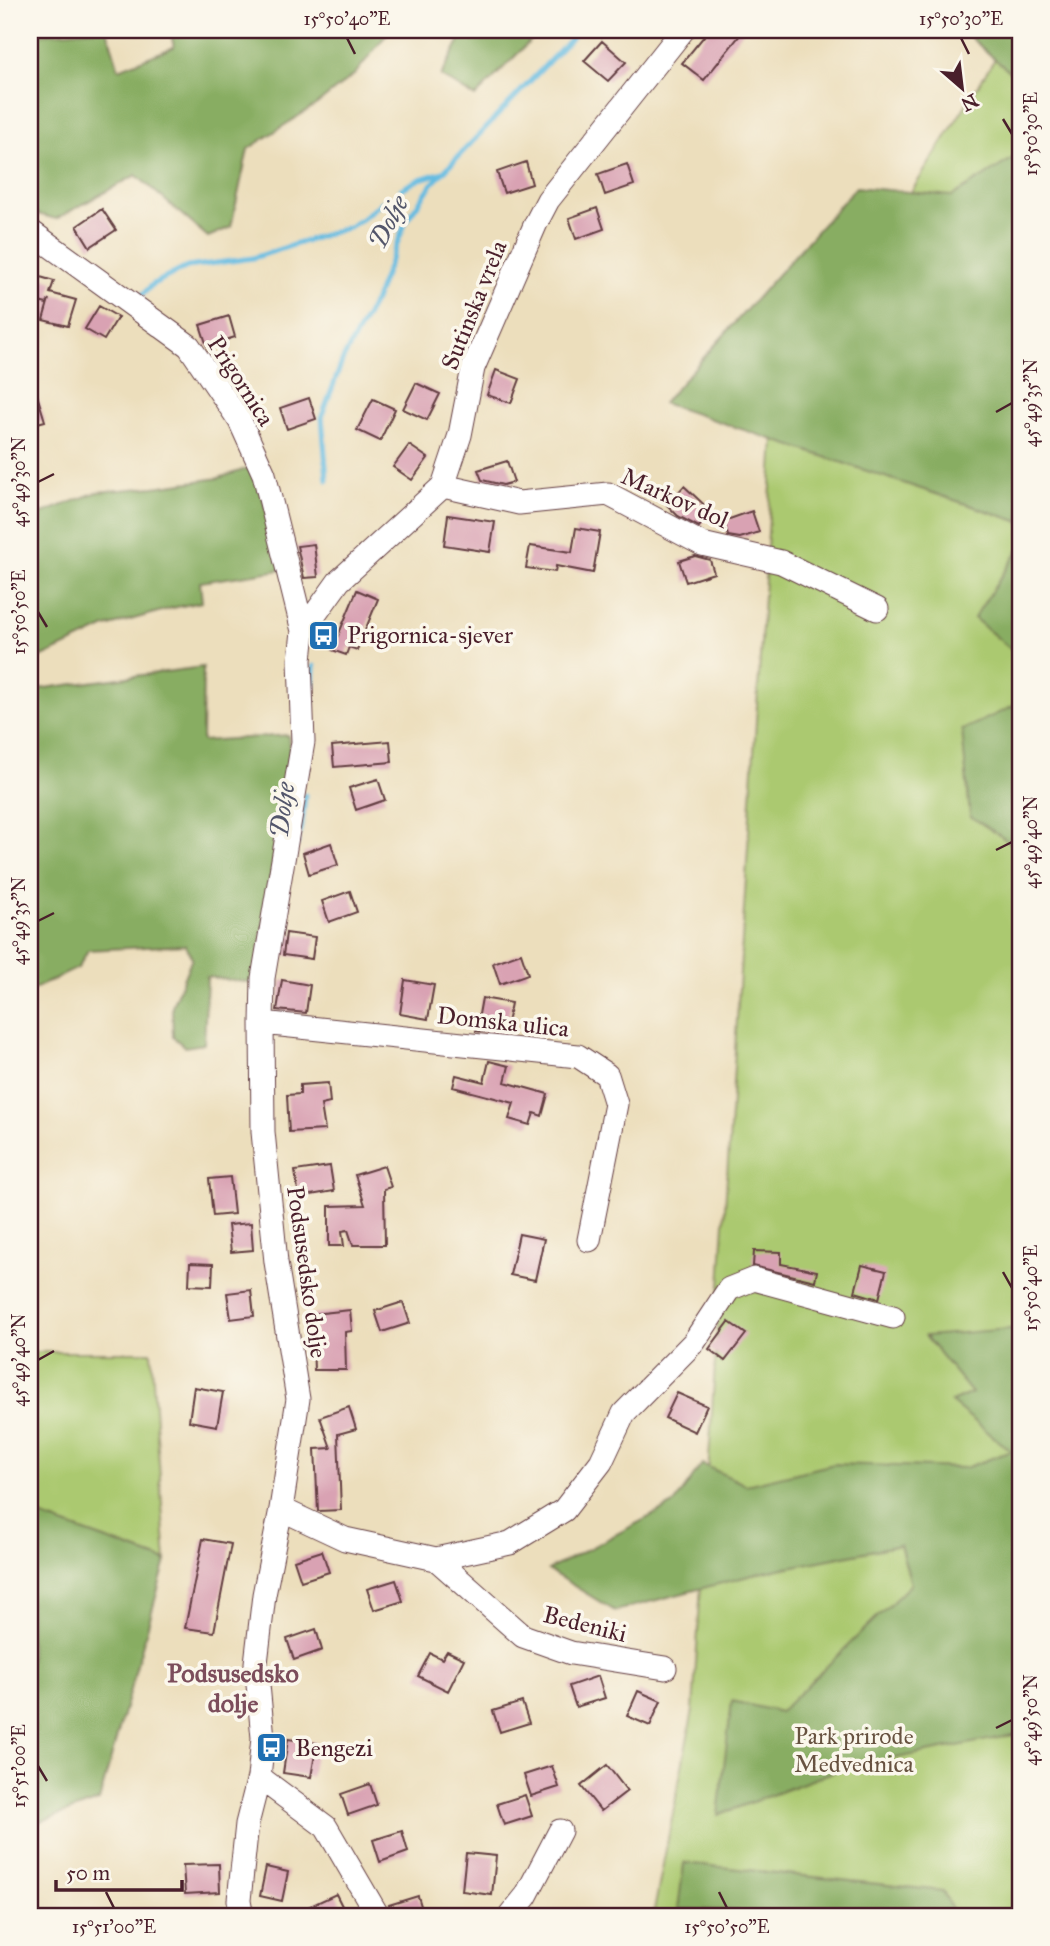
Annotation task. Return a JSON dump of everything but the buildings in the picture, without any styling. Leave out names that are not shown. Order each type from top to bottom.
[{"type":"street","name":"Sutinska vrela","points":[[303,631],[339,580],[443,486],[460,435],[473,368],[548,200],[683,30]]},
{"type":"street","name":"Prigornica","points":[[30,231],[189,346],[240,421],[264,474],[303,631]]},
{"type":"street","name":"Markov dol","points":[[443,486],[519,503],[608,494],[702,544],[781,562],[877,609]]},
{"type":"street","name":"Podsusedsko dolje","points":[[242,1916],[239,1900],[247,1824],[259,1777],[264,1738],[256,1663],[264,1595],[298,1399],[276,1262],[263,1132],[262,1023],[263,978],[303,742],[300,660],[303,631]]},
{"type":"street","name":"Domska ulica","points":[[262,1023],[578,1056],[607,1075],[616,1104],[589,1240]]},
{"type":"street","points":[[281,1509],[345,1539],[436,1559],[510,1543],[565,1510],[601,1462],[624,1412],[694,1342],[729,1289],[754,1279],[893,1317]]},
{"type":"street","name":"Bedeniki","points":[[436,1559],[523,1636],[571,1653],[665,1668]]},
{"type":"street","points":[[259,1777],[326,1827],[378,1916]]},
{"type":"street","points":[[510,1916],[526,1896],[560,1831]]},
{"type":"green space","points":[[107,30],[119,69],[174,47],[170,30],[390,30],[355,74],[317,104],[248,149],[231,227],[208,237],[136,175],[56,219],[30,212],[30,35]]},
{"type":"green space","points":[[465,30],[541,30],[475,97],[441,76]]},
{"type":"green space","points":[[971,30],[1020,30],[1020,81],[971,38]]},
{"type":"green space","name":"Park prirode Medvednica","points":[[1013,30],[1020,30],[1020,1916],[653,1916],[693,1710],[776,407]]},
{"type":"green space","points":[[1015,157],[1020,160],[1020,522],[663,403],[856,187],[952,196]]},
{"type":"green space","points":[[255,466],[281,570],[200,582],[202,602],[106,627],[34,661],[30,656],[30,518],[97,492],[219,478]]},
{"type":"green space","points":[[1020,548],[1020,657],[974,618]]},
{"type":"green space","points":[[203,667],[202,741],[288,735],[290,754],[255,983],[207,977],[204,1044],[185,1047],[173,1037],[172,1006],[192,958],[185,945],[88,950],[78,968],[30,991],[30,690]]},
{"type":"green space","points":[[1020,703],[1020,849],[970,816],[962,730]]},
{"type":"green space","points":[[1020,1328],[1020,1736],[1018,1734],[841,1769],[718,1815],[732,1701],[780,1712],[911,1584],[900,1545],[764,1572],[615,1611],[548,1570],[674,1504],[702,1464],[746,1485],[834,1464],[965,1468],[1011,1451],[951,1402],[972,1393],[925,1336]]},
{"type":"green space","points":[[30,1352],[151,1352],[166,1561],[40,1516],[30,1518]]},
{"type":"green space","points":[[40,1516],[166,1561],[99,1801],[30,1825],[30,1518]]},
{"type":"green space","points":[[684,1863],[943,1891],[955,1916],[735,1916],[738,1911],[678,1909]]},
{"type":"waterway","name":"Dolje","points":[[327,480],[322,416],[343,359],[375,300],[406,221],[432,184],[579,30]]},
{"type":"waterway","points":[[401,189],[420,179],[443,172]]},
{"type":"waterway","points":[[138,299],[153,284],[187,267],[253,258],[349,227],[382,202]]},
{"type":"waterway","name":"Dolje","points":[[312,701],[314,666]]},
{"type":"waterway","name":"Dolje","points":[[297,844],[305,795]]},
{"type":"place","name":"Prigornica-sjever","points":[[324,635]]},
{"type":"place","name":"Bengezi","points":[[272,1748]]},
{"type":"district","name":"Podsusedsko dolje","points":[[233,1688]]}]
